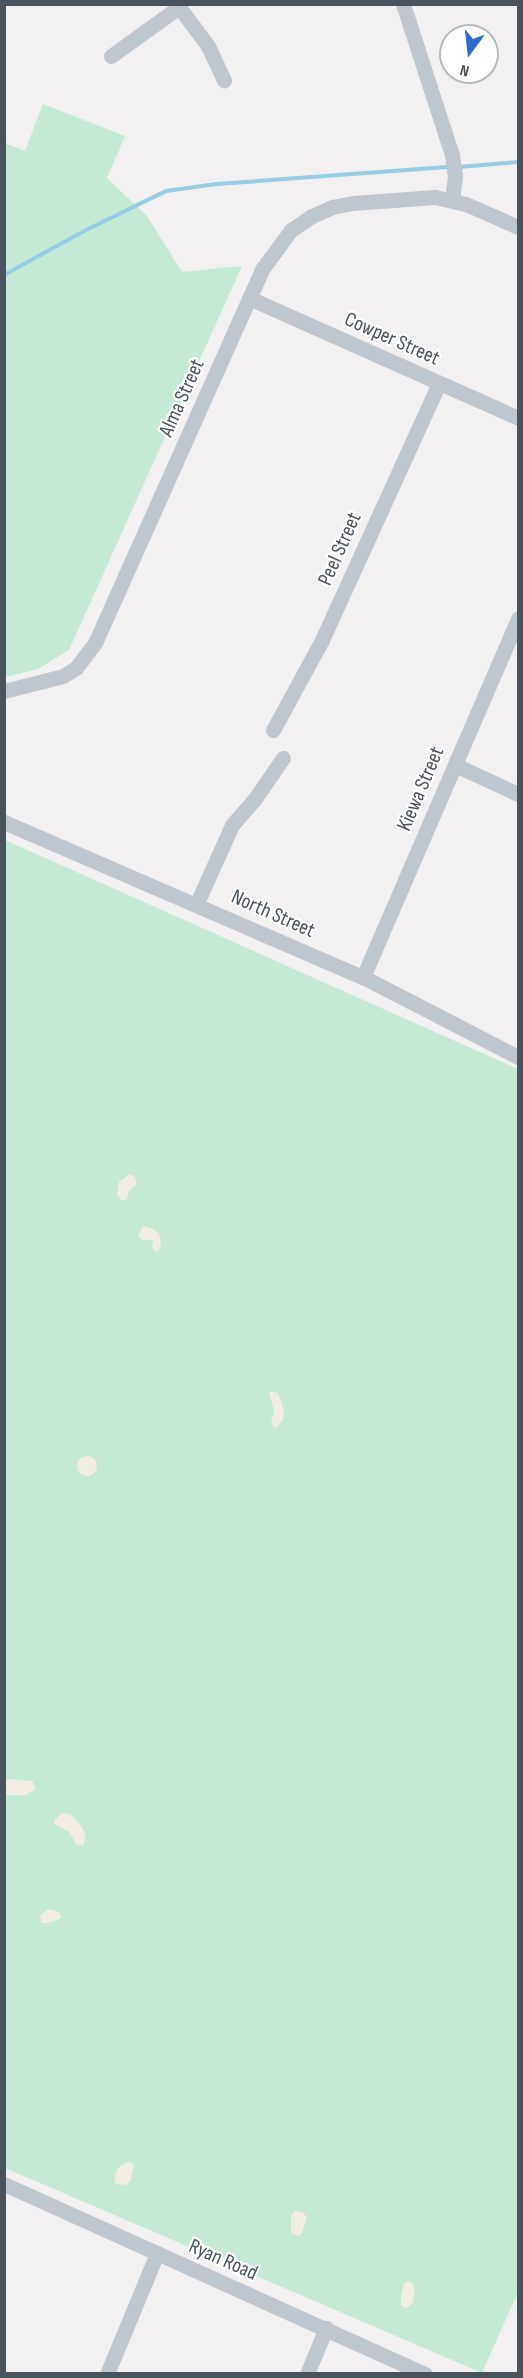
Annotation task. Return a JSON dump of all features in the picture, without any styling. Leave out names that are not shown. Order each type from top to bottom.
[{"type":"street","points":[[403,4],[452,155],[455,176],[452,199],[519,227]]},
{"type":"street","points":[[111,56],[163,16],[180,6],[208,46],[224,80]]},
{"type":"street","name":"Alma Street","points":[[4,691],[63,676],[76,668],[95,643],[249,298],[276,247],[291,230],[312,216],[332,207],[353,203],[435,197],[452,199]]},
{"type":"street","name":"Cowper Street","points":[[249,298],[519,418]]},
{"type":"street","name":"Peel Street","points":[[273,730],[322,640],[439,383]]},
{"type":"street","name":"Kiewa Street","points":[[363,978],[519,618]]},
{"type":"street","points":[[196,903],[232,825],[254,800],[283,758]]},
{"type":"street","points":[[455,765],[519,794]]},
{"type":"street","name":"North Street","points":[[4,822],[196,903],[363,978],[519,1057]]},
{"type":"street","name":"Ryan Road","points":[[4,2184],[425,2373]]},
{"type":"street","points":[[107,2373],[157,2253]]},
{"type":"street","points":[[307,2373],[326,2328]]},
{"type":"green space","points":[[43,104],[125,136],[107,178],[147,216],[182,272],[242,266],[69,650],[38,669],[5,677],[5,143],[25,151]]},
{"type":"green space","points":[[5,840],[518,1069],[518,2292],[482,2373],[5,2168]]},
{"type":"sand","points":[[130,1174],[135,1177],[137,1184],[129,1191],[127,1199],[121,1201],[117,1193],[119,1182]]},
{"type":"sand","points":[[144,1226],[159,1234],[161,1244],[158,1252],[152,1248],[153,1240],[142,1240],[138,1235]]},
{"type":"sand","points":[[271,1391],[278,1393],[284,1410],[283,1420],[276,1428],[271,1424],[274,1411],[269,1393]]},
{"type":"sand","points":[[87,1456],[94,1459],[97,1466],[94,1473],[87,1476],[80,1473],[77,1466],[80,1459]]},
{"type":"sand","points":[[9,1779],[32,1781],[36,1789],[25,1795],[7,1795],[5,1782]]},
{"type":"sand","points":[[63,1813],[70,1814],[82,1827],[86,1837],[83,1845],[77,1845],[69,1832],[54,1824],[55,1819]]},
{"type":"sand","points":[[49,1909],[59,1912],[61,1918],[42,1923],[40,1915]]},
{"type":"sand","points":[[130,2162],[134,2165],[131,2180],[126,2185],[116,2184],[114,2179],[117,2170],[123,2164]]},
{"type":"sand","points":[[294,2211],[302,2212],[307,2217],[302,2233],[298,2236],[291,2232],[291,2217]]},
{"type":"sand","points":[[408,2281],[413,2284],[415,2290],[413,2303],[406,2308],[401,2305],[401,2296],[404,2284]]},
{"type":"waterway","points":[[458,167],[518,162]]},
{"type":"waterway","points":[[4,275],[84,231],[166,191],[217,184],[450,167]]}]
